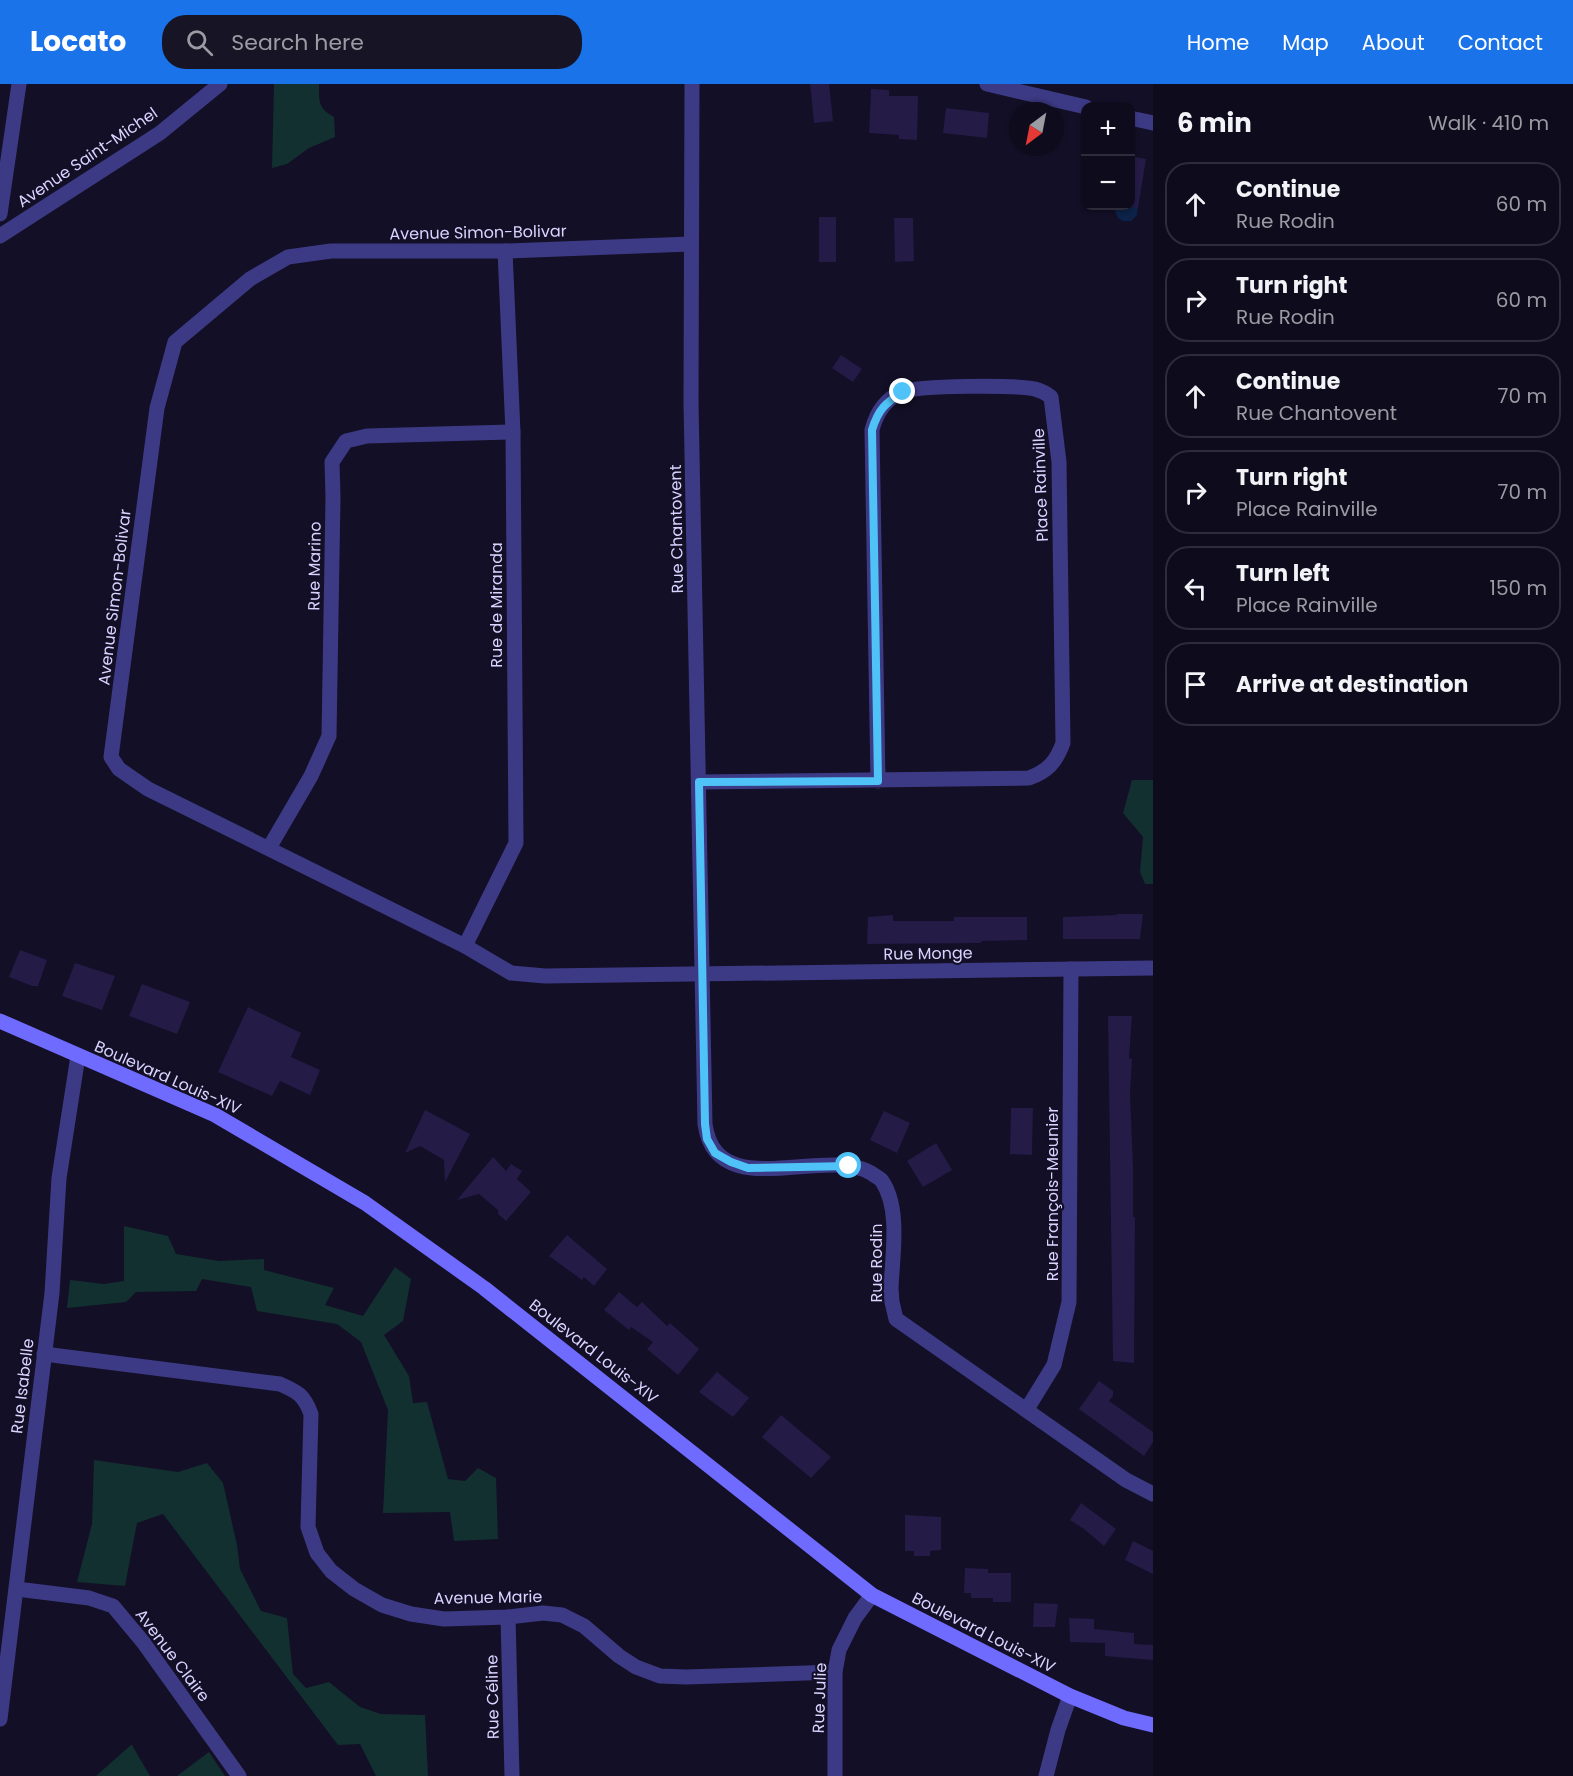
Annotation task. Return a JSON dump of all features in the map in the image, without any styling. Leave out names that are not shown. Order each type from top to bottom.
[{"type":"main road","name":"Boulevard Louis-XIV","points":[[0,1021],[215,1115],[365,1203],[484,1288],[872,1595],[1070,1696],[1124,1718],[1153,1725]]},
{"type":"street","points":[[0,214],[19,84]]},
{"type":"street","name":"Avenue Saint-Michel","points":[[0,236],[160,133],[220,84]]},
{"type":"street","name":"Rue Chantovent","points":[[692,84],[692,415],[703,974]]},
{"type":"street","points":[[987,84],[1081,106]]},
{"type":"street","points":[[1135,119],[1153,123]]},
{"type":"street","name":"Avenue Simon-Bolivar","points":[[691,244],[505,251],[331,251],[288,257],[250,279],[175,342],[157,408],[111,757],[119,769],[148,789],[465,946],[511,973],[545,976],[703,974]]},
{"type":"street","name":"Rue de Miranda","points":[[465,946],[516,843],[513,432],[505,251]]},
{"type":"street","name":"Place Rainville","points":[[699,782],[878,781],[1029,778],[1043,773],[1058,758],[1063,743],[1059,462],[1051,397],[1046,392],[1024,388],[927,388],[903,392],[886,402],[875,419],[872,430],[878,781]]},
{"type":"street","name":"Rue Marino","points":[[269,848],[311,776],[329,736],[332,462],[346,441],[367,436],[513,432]]},
{"type":"street","name":"Rue Monge","points":[[703,974],[1153,968]]},
{"type":"street","name":"Rue François-Meunier","points":[[1027,1410],[1054,1365],[1069,1302],[1071,969]]},
{"type":"street","name":"Rue Rodin","points":[[703,974],[705,1124],[707,1139],[715,1153],[748,1168],[849,1166],[866,1170],[882,1180],[893,1208],[891,1289],[896,1319],[1126,1480],[1153,1494]]},
{"type":"street","name":"Rue Isabelle","points":[[0,1719],[52,1293],[59,1178],[78,1056]]},
{"type":"street","name":"Avenue Marie","points":[[44,1354],[280,1384],[297,1392],[306,1400],[311,1414],[308,1527],[317,1553],[331,1571],[354,1589],[382,1605],[411,1614],[444,1619],[508,1617],[543,1613],[562,1615],[585,1626],[619,1656],[636,1667],[660,1676],[835,1672]]},
{"type":"street","name":"Avenue Claire","points":[[17,1589],[89,1598],[113,1606],[143,1642],[239,1776]]},
{"type":"street","name":"Rue Julie","points":[[836,1776],[835,1672],[839,1650],[855,1618],[872,1595]]},
{"type":"street","name":"Rue Céline","points":[[508,1617],[512,1776]]},
{"type":"street","points":[[1046,1776],[1070,1696]]},
{"type":"green space","points":[[274,84],[319,84],[320,104],[334,117],[335,137],[309,148],[287,164],[272,168]]},
{"type":"green space","points":[[1132,780],[1153,780],[1153,884],[1145,884],[1140,872],[1143,837],[1123,813]]},
{"type":"green space","points":[[124,1226],[168,1236],[176,1254],[219,1261],[264,1259],[264,1270],[334,1288],[325,1305],[363,1316],[395,1267],[411,1279],[403,1321],[384,1335],[409,1376],[413,1403],[427,1402],[448,1479],[465,1481],[478,1468],[496,1478],[498,1539],[454,1541],[450,1512],[383,1513],[388,1410],[361,1342],[337,1324],[257,1311],[251,1287],[202,1279],[196,1291],[136,1292],[126,1302],[67,1308],[70,1280],[104,1284],[124,1281]]},
{"type":"green space","points":[[94,1460],[178,1472],[207,1463],[223,1483],[240,1569],[261,1611],[287,1618],[293,1674],[306,1688],[329,1682],[360,1707],[381,1714],[425,1715],[428,1776],[376,1776],[360,1744],[338,1745],[163,1514],[137,1523],[125,1586],[77,1582],[92,1524]]},
{"type":"green space","points":[[131,1745],[150,1776],[96,1776]]},
{"type":"green space","points":[[209,1752],[225,1776],[177,1776]]},
{"type":"water","points":[[1135,204],[1138,207],[1137,215],[1131,221],[1118,218],[1115,211],[1135,210]]},
{"type":"building","points":[[810,84],[829,84],[833,121],[814,123]]},
{"type":"building","points":[[871,89],[889,90],[889,96],[918,96],[917,140],[899,139],[899,135],[869,133]]},
{"type":"building","points":[[946,108],[989,113],[987,138],[943,133]]},
{"type":"building","points":[[1135,157],[1146,159],[1138,208],[1135,208]]},
{"type":"building","points":[[819,217],[836,217],[836,262],[819,262]]},
{"type":"building","points":[[894,218],[913,218],[914,261],[895,262]]},
{"type":"building","points":[[841,355],[862,369],[853,382],[832,368]]},
{"type":"building","points":[[1143,914],[1140,939],[1063,939],[1063,917]]},
{"type":"building","points":[[893,915],[893,921],[954,921],[954,917],[1027,917],[1027,940],[981,941],[981,943],[867,944],[868,917]]},
{"type":"building","points":[[20,950],[47,960],[38,986],[9,977]]},
{"type":"building","points":[[75,963],[115,976],[102,1010],[62,996]]},
{"type":"building","points":[[142,984],[190,1002],[177,1034],[129,1016]]},
{"type":"building","points":[[248,1007],[301,1033],[291,1057],[320,1070],[310,1095],[280,1081],[272,1096],[218,1072]]},
{"type":"building","points":[[1108,1016],[1132,1016],[1129,1058],[1132,1059],[1130,1094],[1133,1217],[1135,1217],[1134,1363],[1113,1361]]},
{"type":"building","points":[[1011,1108],[1033,1108],[1032,1155],[1010,1154]]},
{"type":"building","points":[[425,1110],[470,1134],[445,1182],[444,1160],[420,1146],[405,1153]]},
{"type":"building","points":[[884,1111],[910,1123],[897,1153],[870,1140]]},
{"type":"building","points":[[936,1143],[952,1170],[923,1187],[907,1161]]},
{"type":"building","points":[[493,1157],[506,1171],[511,1164],[522,1171],[517,1179],[531,1192],[506,1221],[498,1214],[498,1210],[479,1194],[457,1200]]},
{"type":"building","points":[[567,1235],[607,1269],[594,1286],[584,1277],[582,1280],[549,1256]]},
{"type":"building","points":[[619,1292],[637,1307],[642,1302],[667,1326],[670,1323],[699,1349],[678,1375],[647,1349],[653,1342],[631,1327],[629,1330],[604,1310]]},
{"type":"building","points":[[717,1372],[749,1398],[733,1417],[699,1392]]},
{"type":"building","points":[[1099,1381],[1113,1391],[1113,1396],[1109,1401],[1153,1432],[1153,1442],[1144,1456],[1079,1409]]},
{"type":"building","points":[[781,1415],[831,1457],[811,1478],[762,1437]]},
{"type":"building","points":[[1081,1503],[1116,1529],[1104,1546],[1070,1520]]},
{"type":"building","points":[[905,1515],[941,1517],[941,1550],[930,1551],[930,1556],[914,1556],[914,1551],[905,1551]]},
{"type":"building","points":[[1133,1541],[1153,1551],[1153,1574],[1125,1560]]},
{"type":"building","points":[[965,1568],[988,1569],[988,1573],[1011,1573],[1011,1602],[993,1602],[993,1598],[971,1598],[971,1593],[964,1593]]},
{"type":"building","points":[[1034,1603],[1058,1604],[1055,1627],[1033,1627]]},
{"type":"building","points":[[1069,1618],[1094,1619],[1094,1629],[1134,1633],[1134,1644],[1153,1645],[1153,1660],[1105,1656],[1105,1643],[1070,1642]]},
{"type":"route","points":[[849,1166],[748,1168],[715,1153],[707,1139],[699,782],[878,781],[872,430],[875,419],[886,402],[903,392]]}]
